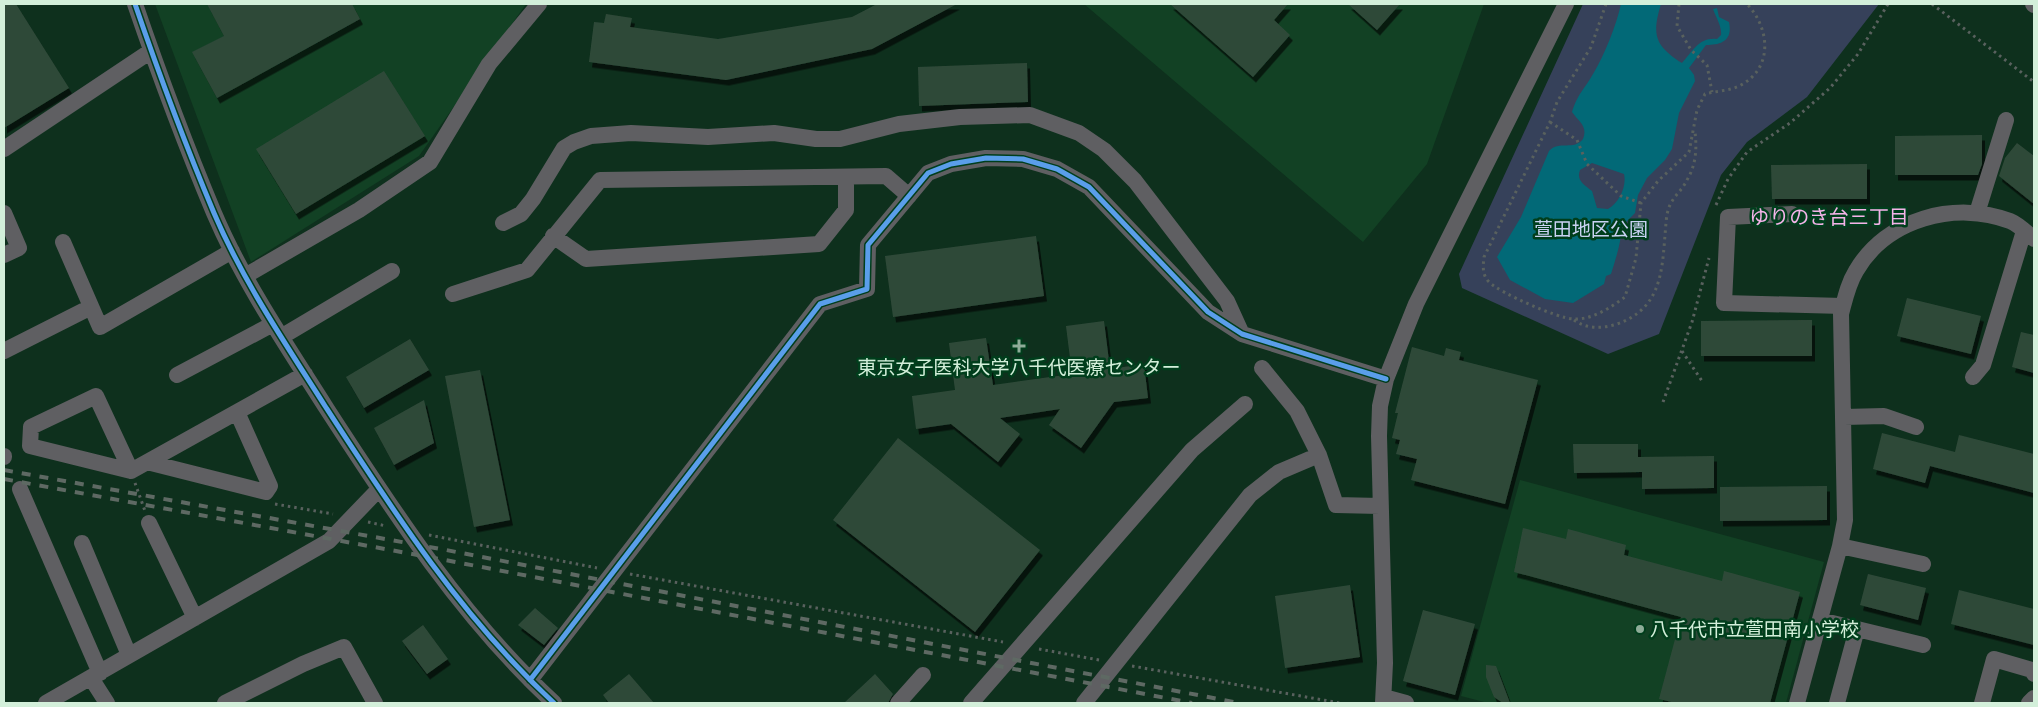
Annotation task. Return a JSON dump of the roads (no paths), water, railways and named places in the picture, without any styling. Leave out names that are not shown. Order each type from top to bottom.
[{"type":"street","points":[[135,4],[151,51],[214,213],[245,276],[277,330],[408,531],[472,616],[530,680],[554,703]]},
{"type":"street","points":[[245,276],[359,210],[430,162],[489,64],[540,4]]},
{"type":"street","points":[[1406,703],[1384,700],[1380,406],[1386,379],[1416,304],[1566,4]]},
{"type":"street","points":[[4,149],[151,51]]},
{"type":"street","points":[[503,223],[521,214],[533,199],[564,148],[574,142],[592,136],[631,133],[708,137],[774,133],[816,139],[840,139],[899,124],[979,116],[1030,115],[1079,133],[1104,150],[1135,181],[1227,301],[1242,334]]},
{"type":"street","points":[[1977,213],[2006,120]]},
{"type":"street","points":[[530,680],[820,304],[867,289],[868,245],[928,173],[951,164],[986,158],[1023,159],[1057,169],[1089,187],[1208,312],[1242,334],[1386,379]]},
{"type":"street","points":[[453,294],[527,270],[600,180],[886,176],[908,196]]},
{"type":"street","points":[[553,236],[586,259],[819,244],[846,210],[846,177]]},
{"type":"street","points":[[4,213],[19,248],[4,254]]},
{"type":"street","points":[[1802,702],[1820,620],[1840,546],[1846,500],[1841,314],[1856,270],[1890,233],[1911,222],[1931,216],[1953,213],[1977,213],[2011,221],[2029,235],[1983,364],[1973,377]]},
{"type":"street","points":[[1792,214],[1728,217],[1724,303],[1843,306]]},
{"type":"street","points":[[63,242],[100,327],[232,251]]},
{"type":"street","points":[[177,375],[277,330],[392,271]]},
{"type":"street","points":[[4,351],[91,307]]},
{"type":"street","points":[[1262,368],[1297,412],[1319,455],[1336,505],[1380,506]]},
{"type":"street","points":[[130,471],[96,396],[31,426],[30,446],[130,471],[305,374]]},
{"type":"street","points":[[971,703],[1192,450],[1245,404]]},
{"type":"street","points":[[147,462],[266,492],[270,486],[237,412]]},
{"type":"street","points":[[1844,417],[1884,416],[1916,426]]},
{"type":"street","points":[[1084,703],[1250,495],[1279,472],[1319,455]]},
{"type":"street","points":[[20,489],[107,703]]},
{"type":"street","points":[[46,703],[329,541],[379,489]]},
{"type":"street","points":[[149,522],[195,618]]},
{"type":"street","points":[[82,543],[129,656]]},
{"type":"street","points":[[1840,546],[1923,564]]},
{"type":"street","points":[[1820,620],[1923,645]]},
{"type":"street","points":[[1837,703],[1857,629]]},
{"type":"street","points":[[226,703],[303,664],[344,647],[375,703]]},
{"type":"street","points":[[1982,703],[1994,659],[2032,670],[2034,674]]},
{"type":"street","points":[[898,703],[923,675]]},
{"type":"street","points":[[2029,703],[2034,698]]},
{"type":"railway","points":[[4,470],[446,550],[1239,703]]},
{"type":"railway","points":[[4,479],[445,560],[1192,703]]},
{"type":"place","name":"東京女子医科大学八千代医療センター","points":[[1019,346]]},
{"type":"place","name":"八千代市立萱田南小学校","points":[[1640,629]]},
{"type":"district","name":"ゆりのき台三丁目","points":[[1829,217]]},
{"type":"park label","name":"萱田地区公園","points":[[1591,229]]}]
